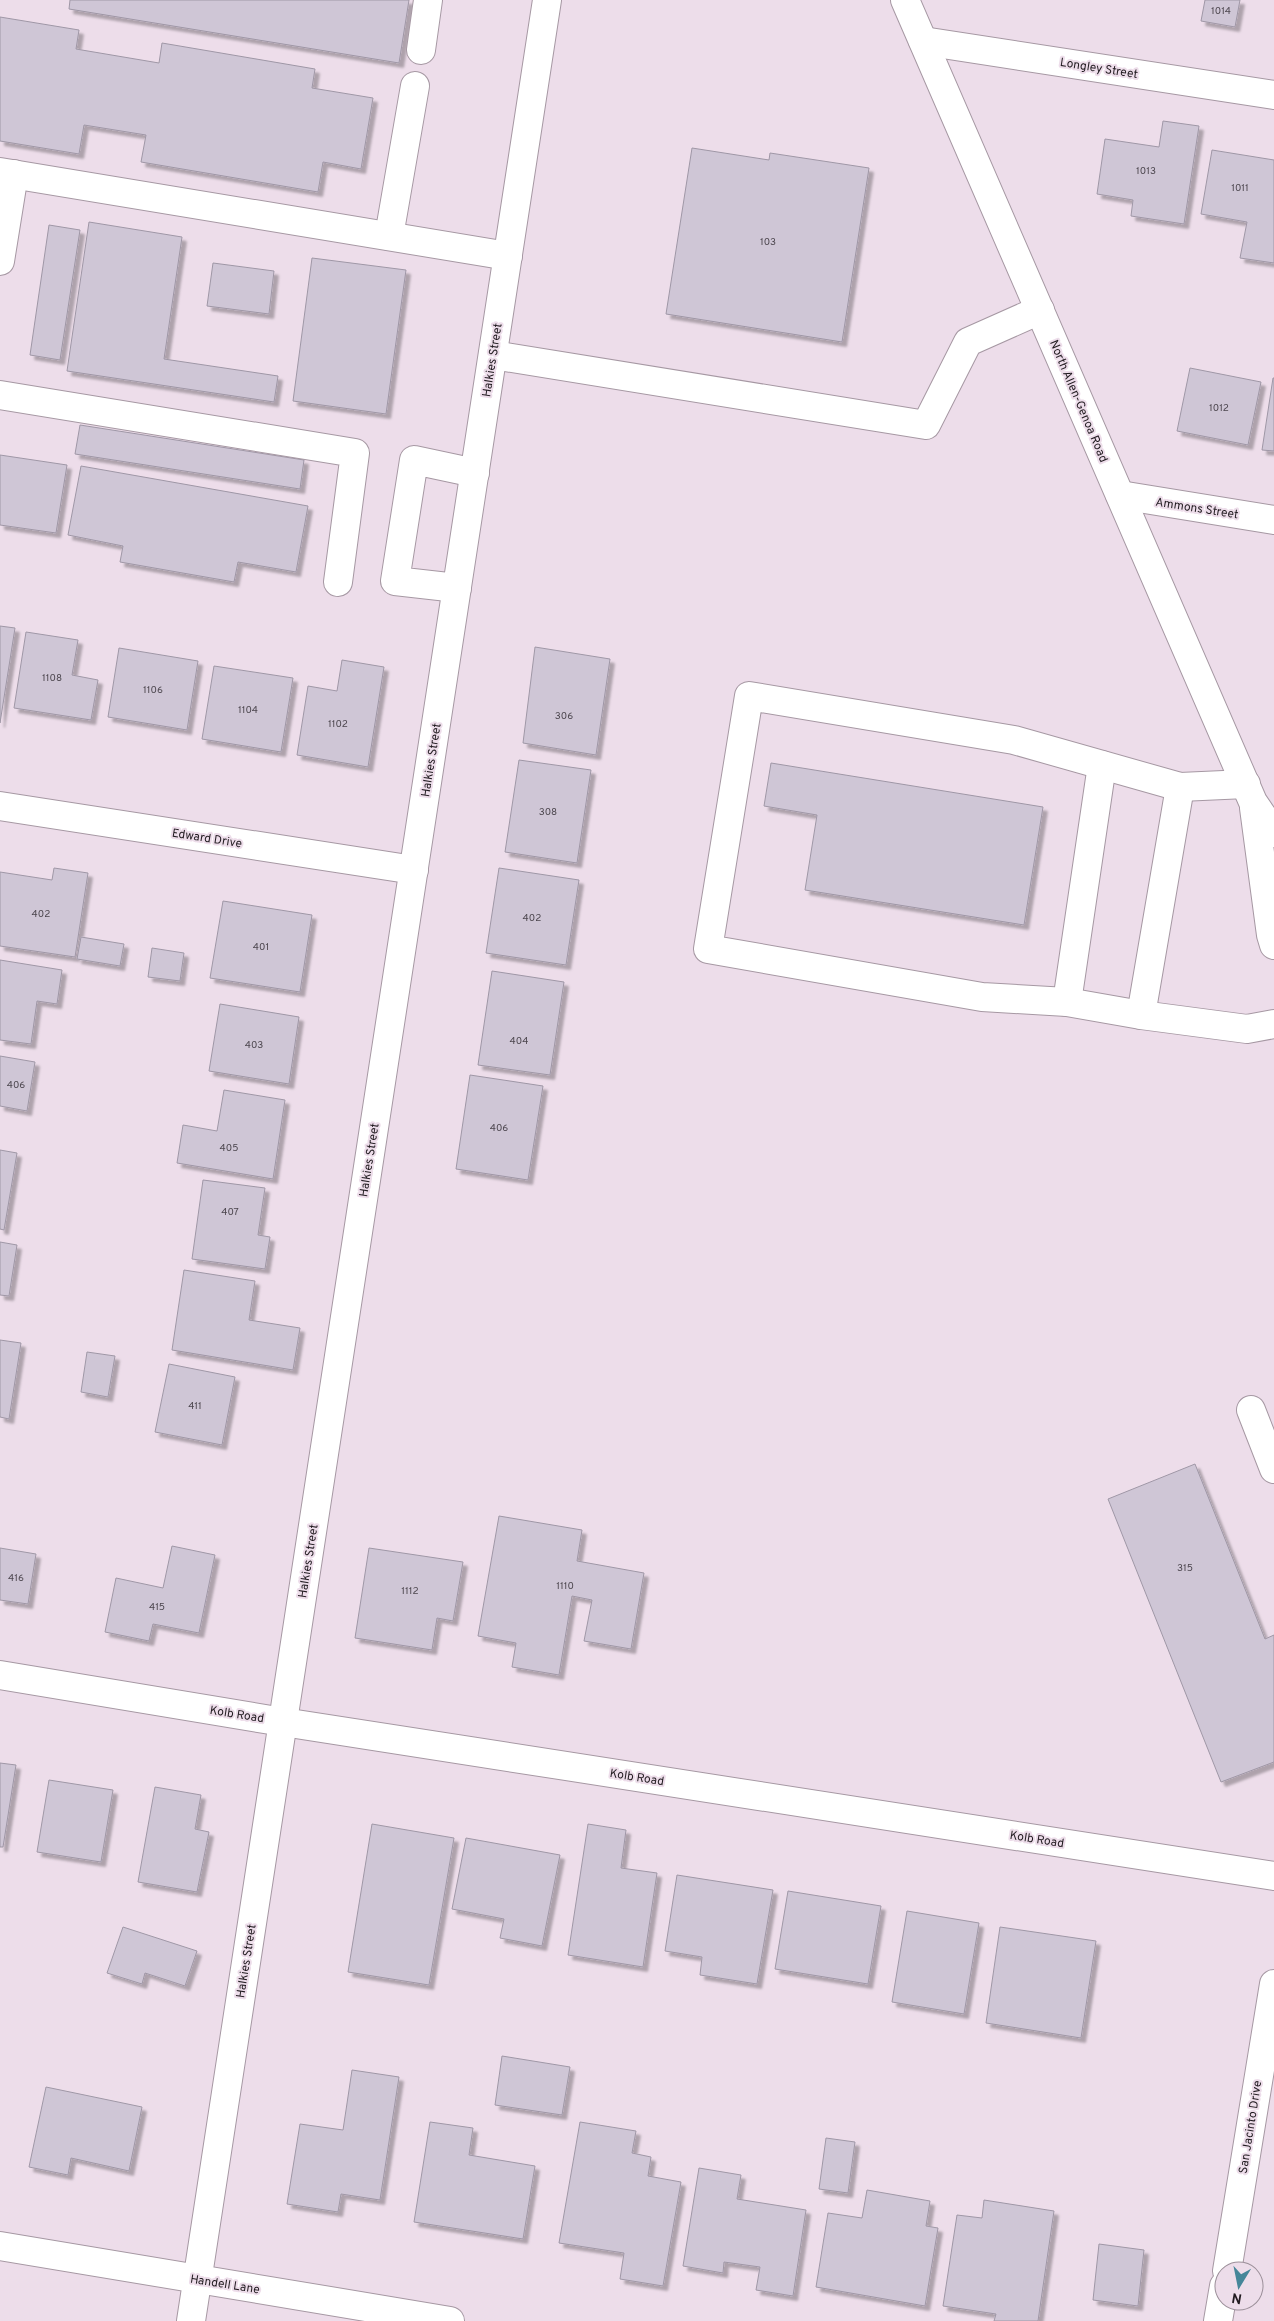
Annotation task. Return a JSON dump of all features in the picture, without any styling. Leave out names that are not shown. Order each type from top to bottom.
[{"type":"street","points":[[421,50],[428,0]]},
{"type":"street","name":"Halkies Street","points":[[191,2321],[548,0]]},
{"type":"street","name":"North Allen-Genoa Road","points":[[905,0],[1249,793],[1274,833]]},
{"type":"street","name":"Longley Street","points":[[923,41],[1274,94]]},
{"type":"street","points":[[389,236],[415,86]]},
{"type":"street","points":[[0,262],[7,173],[508,256]]},
{"type":"street","points":[[493,355],[926,425],[968,342],[1040,310]]},
{"type":"street","points":[[0,395],[355,453],[338,582]]},
{"type":"street","points":[[457,588],[395,581],[414,460],[475,473]]},
{"type":"street","name":"Ammons Street","points":[[1120,495],[1274,520]]},
{"type":"street","points":[[1249,793],[1180,787],[1014,740],[749,696],[708,949],[982,997],[1067,1002],[1141,1015],[1247,1029],[1274,1024]]},
{"type":"street","points":[[1067,1002],[1102,765]]},
{"type":"street","points":[[1141,1015],[1180,787]]},
{"type":"street","name":"North Allen-Genoa Road","points":[[1249,793],[1274,945]]},
{"type":"street","name":"Edward Drive","points":[[0,806],[414,870]]},
{"type":"street","points":[[1251,1410],[1274,1469]]},
{"type":"street","name":"Kolb Road","points":[[0,1675],[283,1722],[1274,1876]]},
{"type":"street","name":"San Jacinto Drive","points":[[1228,2261],[1274,1984]]},
{"type":"street","name":"Handell Lane","points":[[0,2246],[450,2321]]},
{"type":"building","points":[[70,0],[409,0],[399,63],[69,9]]},
{"type":"building","points":[[1205,0],[1240,0],[1235,27],[1201,21]]},
{"type":"building","points":[[0,17],[79,30],[76,49],[159,63],[162,43],[315,69],[312,88],[373,98],[361,169],[323,162],[318,192],[141,162],[146,135],[84,125],[79,154],[0,141]]},
{"type":"building","points":[[1163,121],[1199,126],[1184,224],[1131,216],[1133,200],[1097,194],[1105,139],[1159,147]]},
{"type":"building","points":[[692,148],[769,160],[770,153],[869,168],[842,342],[666,314]]},
{"type":"building","points":[[1212,150],[1274,160],[1274,263],[1240,258],[1247,222],[1201,214]]},
{"type":"building","points":[[89,222],[182,237],[164,359],[278,376],[274,402],[67,371]]},
{"type":"building","points":[[49,225],[80,230],[60,360],[30,355]]},
{"type":"building","points":[[312,258],[406,270],[386,414],[293,401]]},
{"type":"building","points":[[213,263],[274,271],[269,314],[207,306]]},
{"type":"building","points":[[1190,368],[1261,382],[1248,445],[1177,431]]},
{"type":"building","points":[[1274,378],[1274,451],[1262,450]]},
{"type":"building","points":[[80,425],[304,460],[300,489],[75,454]]},
{"type":"building","points":[[0,455],[67,465],[56,533],[0,525]]},
{"type":"building","points":[[81,466],[308,506],[296,572],[238,562],[234,582],[120,562],[123,546],[68,535]]},
{"type":"building","points":[[0,626],[15,628],[0,723]]},
{"type":"building","points":[[26,632],[78,640],[72,675],[98,680],[91,720],[14,708]]},
{"type":"building","points":[[535,647],[610,659],[596,755],[523,743]]},
{"type":"building","points":[[119,648],[198,661],[187,730],[108,717]]},
{"type":"building","points":[[342,660],[384,667],[368,767],[297,755],[308,686],[337,691]]},
{"type":"building","points":[[214,666],[293,678],[281,752],[202,739]]},
{"type":"building","points":[[519,760],[591,770],[577,863],[505,852]]},
{"type":"building","points":[[771,763],[1043,807],[1024,925],[805,890],[817,815],[764,806]]},
{"type":"building","points":[[54,868],[88,873],[75,957],[0,946],[0,872],[52,880]]},
{"type":"building","points":[[499,868],[579,880],[566,965],[486,953]]},
{"type":"building","points":[[223,901],[312,915],[300,992],[210,978]]},
{"type":"building","points":[[81,937],[124,944],[120,966],[77,959]]},
{"type":"building","points":[[152,948],[184,953],[180,981],[148,977]]},
{"type":"building","points":[[0,960],[62,970],[57,1004],[37,1001],[31,1044],[0,1040]]},
{"type":"building","points":[[492,971],[564,982],[550,1075],[478,1065]]},
{"type":"building","points":[[220,1004],[299,1017],[289,1084],[209,1071]]},
{"type":"building","points":[[0,1056],[35,1062],[27,1111],[0,1106]]},
{"type":"building","points":[[470,1075],[543,1086],[528,1180],[456,1169]]},
{"type":"building","points":[[224,1090],[285,1100],[273,1179],[177,1163],[183,1125],[217,1131]]},
{"type":"building","points":[[0,1150],[17,1153],[4,1230],[0,1229]]},
{"type":"building","points":[[203,1180],[265,1188],[258,1235],[270,1237],[265,1269],[192,1259]]},
{"type":"building","points":[[0,1242],[17,1245],[9,1296],[0,1295]]},
{"type":"building","points":[[184,1270],[255,1281],[249,1320],[300,1328],[293,1370],[172,1350]]},
{"type":"building","points":[[0,1340],[21,1343],[9,1419],[0,1417]]},
{"type":"building","points":[[87,1352],[115,1356],[108,1397],[81,1392]]},
{"type":"building","points":[[169,1364],[235,1377],[222,1445],[155,1432]]},
{"type":"building","points":[[1195,1464],[1265,1639],[1274,1635],[1274,1762],[1221,1782],[1108,1499]]},
{"type":"building","points":[[499,1516],[582,1530],[577,1561],[644,1573],[631,1649],[584,1641],[592,1600],[572,1596],[559,1675],[512,1667],[516,1643],[478,1636]]},
{"type":"building","points":[[172,1546],[215,1555],[199,1633],[153,1624],[149,1641],[105,1632],[116,1578],[163,1588]]},
{"type":"building","points":[[0,1548],[36,1554],[28,1604],[0,1600]]},
{"type":"building","points":[[369,1548],[463,1562],[453,1621],[437,1618],[432,1650],[355,1638]]},
{"type":"building","points":[[0,1763],[16,1765],[3,1847],[0,1847]]},
{"type":"building","points":[[49,1780],[113,1790],[101,1862],[37,1852]]},
{"type":"building","points":[[155,1787],[201,1795],[195,1829],[209,1832],[197,1892],[138,1882]]},
{"type":"building","points":[[372,1824],[454,1838],[429,1985],[348,1972]]},
{"type":"building","points":[[588,1824],[626,1830],[621,1868],[657,1873],[643,1967],[568,1955]]},
{"type":"building","points":[[466,1838],[560,1855],[542,1946],[500,1938],[504,1919],[452,1909]]},
{"type":"building","points":[[677,1875],[773,1890],[757,1984],[700,1975],[702,1957],[665,1951]]},
{"type":"building","points":[[788,1891],[881,1906],[868,1984],[775,1969]]},
{"type":"building","points":[[907,1911],[979,1923],[964,2014],[892,2002]]},
{"type":"building","points":[[123,1927],[197,1951],[185,1986],[145,1973],[142,1984],[107,1973]]},
{"type":"building","points":[[1000,1927],[1096,1941],[1081,2038],[986,2023]]},
{"type":"building","points":[[502,2056],[570,2067],[562,2115],[495,2105]]},
{"type":"building","points":[[352,2070],[399,2077],[380,2200],[341,2194],[338,2212],[287,2204],[300,2124],[343,2130]]},
{"type":"building","points":[[46,2087],[142,2107],[129,2171],[71,2158],[68,2175],[29,2167]]},
{"type":"building","points":[[430,2122],[473,2128],[469,2155],[535,2166],[523,2239],[414,2222]]},
{"type":"building","points":[[580,2122],[636,2131],[632,2153],[651,2157],[648,2176],[681,2182],[663,2286],[620,2279],[624,2253],[559,2243]]},
{"type":"building","points":[[826,2138],[855,2142],[848,2193],[819,2189]]},
{"type":"building","points":[[699,2168],[741,2175],[737,2199],[806,2210],[793,2296],[756,2290],[760,2267],[724,2262],[723,2273],[683,2266]]},
{"type":"building","points":[[867,2190],[930,2201],[926,2226],[938,2228],[925,2306],[816,2287],[828,2213],[862,2218]]},
{"type":"building","points":[[984,2200],[1054,2211],[1038,2321],[994,2321],[996,2314],[943,2306],[957,2215],[982,2218]]},
{"type":"building","points":[[1099,2244],[1144,2250],[1138,2306],[1093,2300]]}]
